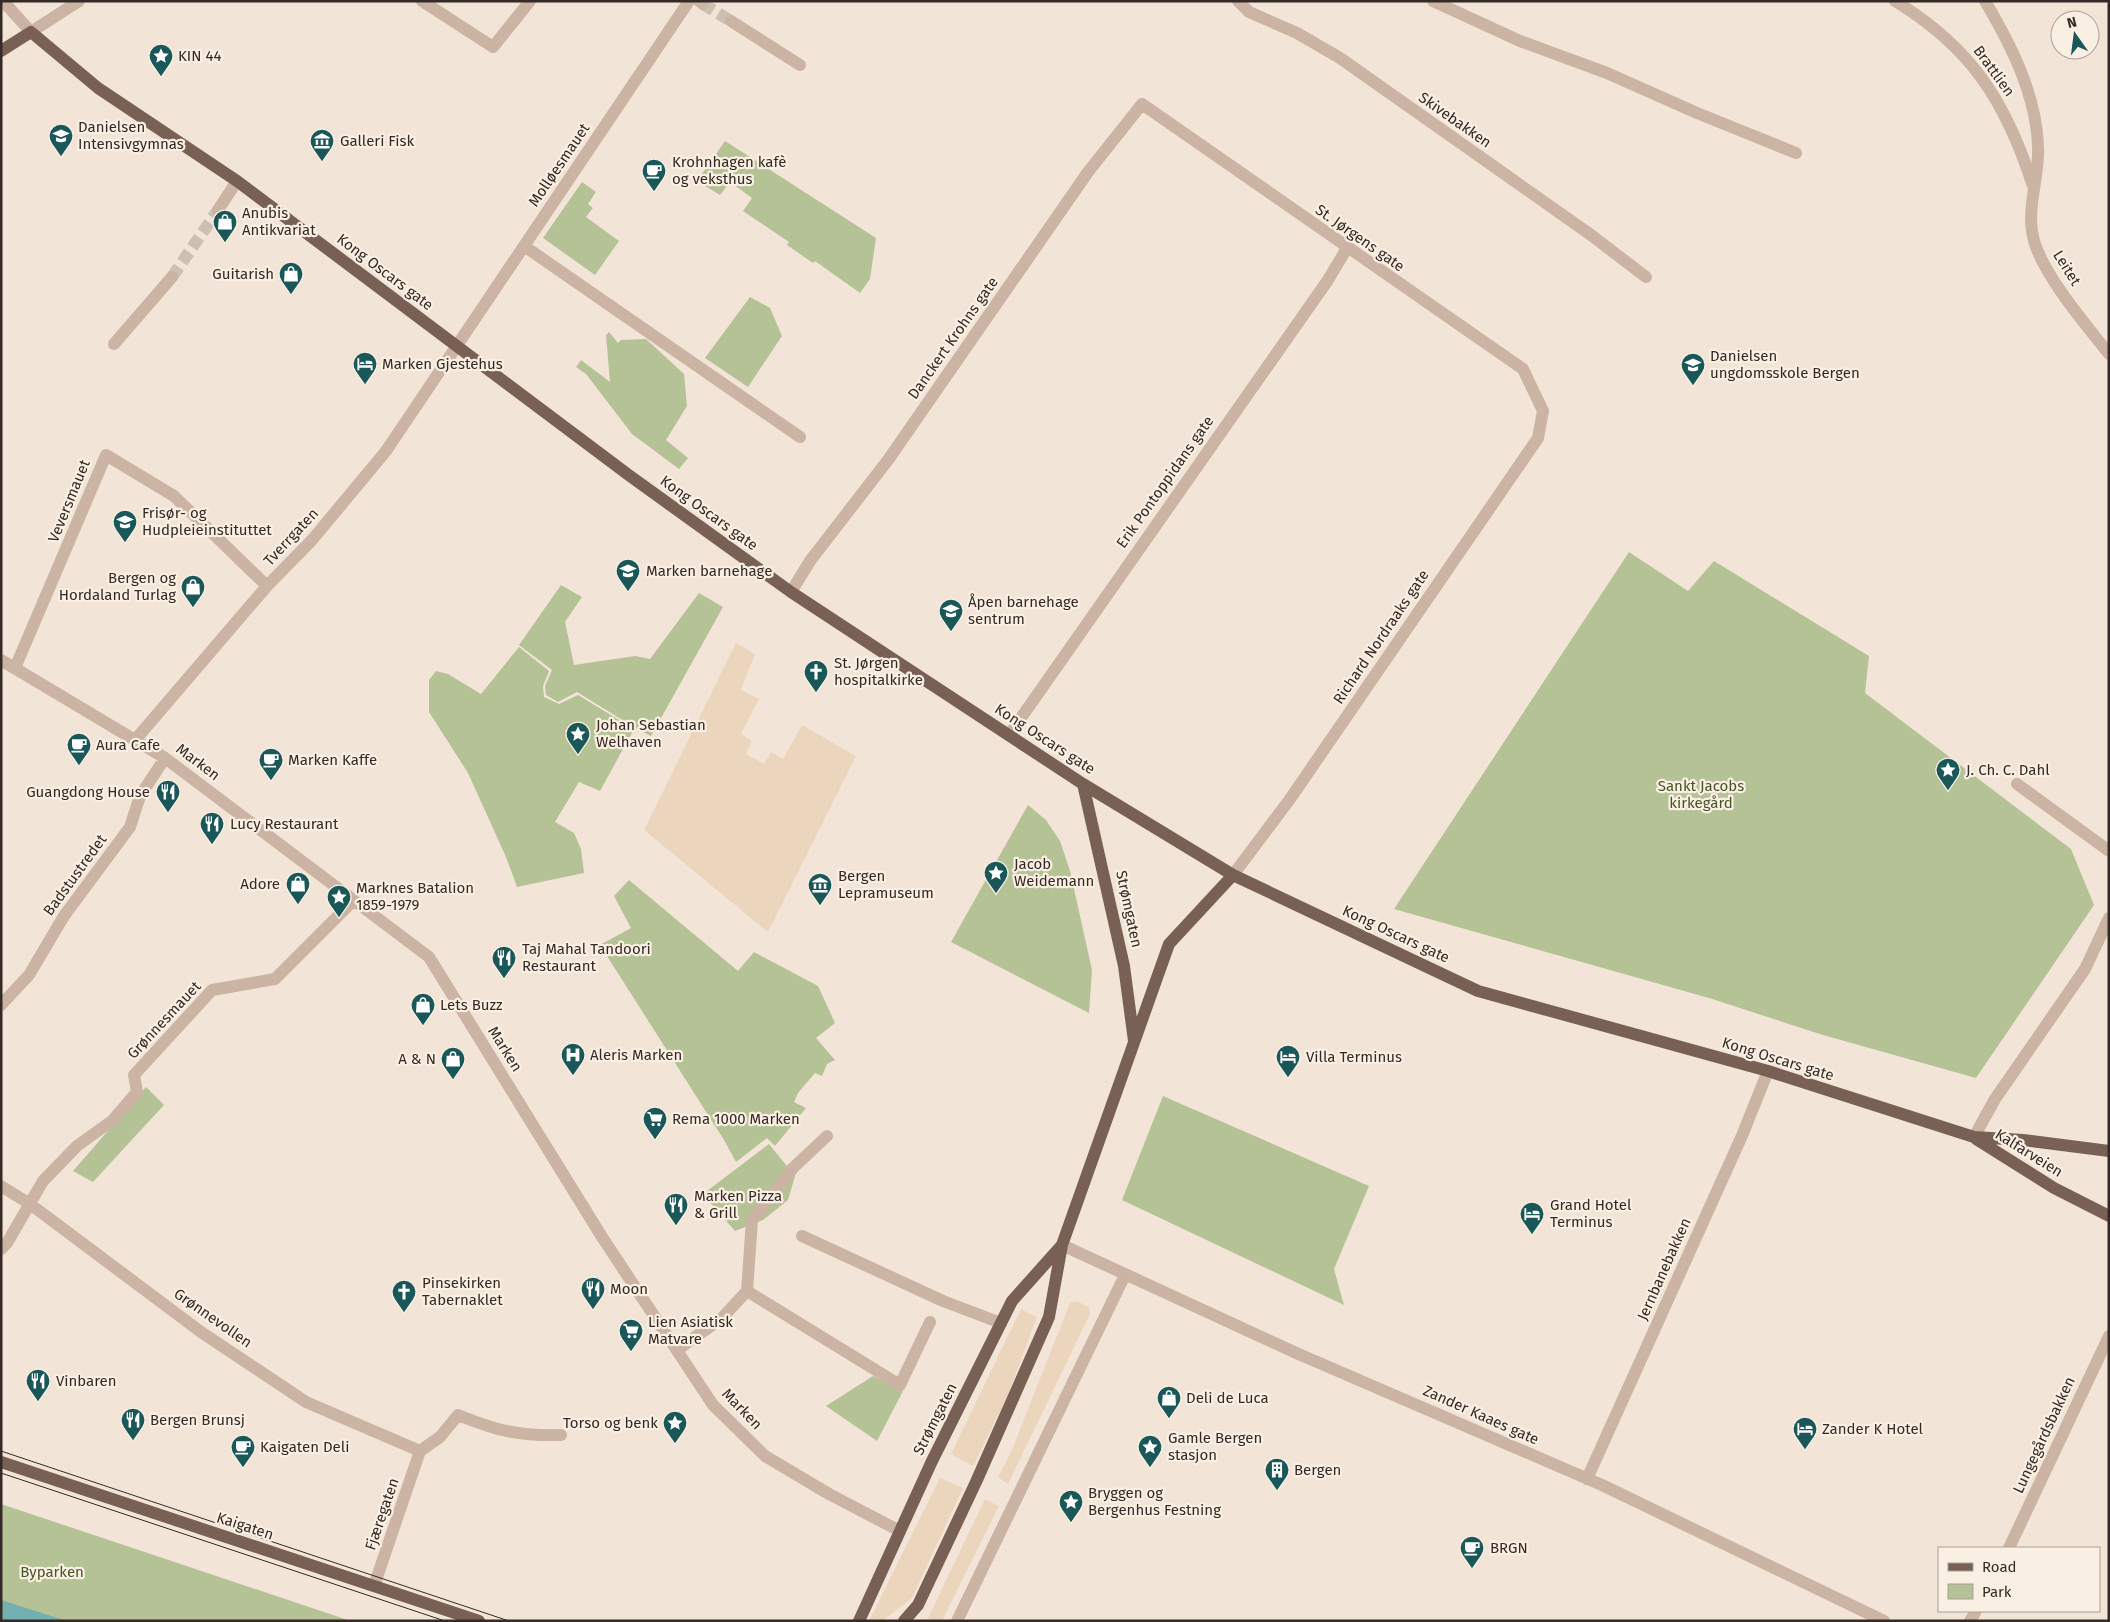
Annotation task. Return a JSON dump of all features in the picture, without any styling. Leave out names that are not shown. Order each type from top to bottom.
[{"type":"main road","points":[[1,51],[31,32]]},
{"type":"main road","name":"Kong Oscars gate","points":[[31,32],[98,88],[237,181],[630,476],[791,592],[1083,784],[1233,875],[1478,990],[1768,1071],[1974,1137]]},
{"type":"main road","name":"Strømgaten","points":[[1083,784],[1124,966],[1134,1044]]},
{"type":"main road","name":"Strømgaten","points":[[904,1621],[922,1596],[976,1482],[1049,1317],[1062,1245],[1169,944],[1233,875]]},
{"type":"main road","name":"Kalfarveien","points":[[1974,1137],[2023,1140],[2109,1151]]},
{"type":"main road","name":"Kalfarveien","points":[[1974,1137],[2054,1188],[2109,1216]]},
{"type":"main road","name":"Strømgaten","points":[[858,1621],[932,1461],[1012,1301],[1062,1245]]},
{"type":"main road","name":"Kaigaten","points":[[1,1462],[478,1621]]},
{"type":"street","name":"Kong Oscars gate","points":[[3,1],[31,32]]},
{"type":"street","points":[[31,32],[78,1]]},
{"type":"street","points":[[422,1],[493,48],[530,1]]},
{"type":"street","name":"Molløesmauet","points":[[456,346],[689,1]]},
{"type":"street","name":"Skivebakken","points":[[1238,1],[1249,12],[1297,33],[1340,58],[1591,235],[1646,277]]},
{"type":"street","points":[[1433,1],[1520,41],[1607,73],[1697,113],[1796,153]]},
{"type":"street","name":"Brattlien","points":[[1896,1],[1946,38],[1969,60],[1992,90],[2011,125],[2033,186]]},
{"type":"street","points":[[1985,1],[2002,30],[2022,75],[2033,106],[2038,145],[2038,169],[2033,186]]},
{"type":"street","points":[[731,21],[800,65]]},
{"type":"street","name":"St. Jørgens gate","points":[[1142,104],[1523,369],[1543,411]]},
{"type":"street","name":"Danckert Krohns gate","points":[[791,592],[810,561],[888,460],[1088,172],[1142,104]]},
{"type":"street","points":[[218,210],[237,181]]},
{"type":"street","name":"Leitet","points":[[2033,186],[2034,242],[2040,256],[2070,304],[2109,354]]},
{"type":"street","points":[[524,246],[800,437]]},
{"type":"street","name":"Erik Pontoppidans gate","points":[[1009,735],[1328,280],[1347,248]]},
{"type":"street","points":[[114,344],[172,276]]},
{"type":"street","name":"Tverrgaten","points":[[136,739],[267,586],[312,540],[386,451],[456,346]]},
{"type":"street","name":"Richard Nordraaks gate","points":[[1233,875],[1290,799],[1538,438],[1543,411]]},
{"type":"street","name":"Veversmauet","points":[[15,668],[106,455],[174,496],[267,586]]},
{"type":"street","name":"Marken","points":[[1,660],[165,758],[429,957],[602,1237],[713,1405],[765,1456],[829,1494],[900,1531]]},
{"type":"street","name":"Badstustredet","points":[[1,1005],[28,975],[64,916],[130,827],[140,796],[165,758]]},
{"type":"street","points":[[2017,784],[2109,851]]},
{"type":"street","name":"Grønnesmauet","points":[[1,1249],[7,1243],[43,1181],[77,1146],[113,1120],[136,1092],[134,1075],[212,990],[275,979],[353,901]]},
{"type":"street","points":[[1974,1137],[1995,1099],[2085,969],[2109,918]]},
{"type":"street","name":"Jernbanebakken","points":[[1587,1478],[1741,1138],[1768,1071]]},
{"type":"street","points":[[677,1350],[722,1318],[747,1291],[752,1220],[793,1168],[827,1136]]},
{"type":"street","name":"Grønnevollen","points":[[1,1186],[30,1204],[201,1332],[306,1402],[420,1451]]},
{"type":"street","points":[[802,1236],[943,1301],[1001,1323]]},
{"type":"street","name":"Zander Kaaes gate","points":[[1062,1245],[1294,1352],[1587,1478],[1884,1621]]},
{"type":"street","points":[[957,1621],[1125,1275]]},
{"type":"street","points":[[747,1291],[900,1385],[930,1322]]},
{"type":"street","name":"Lungegårdsbakken","points":[[2009,1547],[2109,1336]]},
{"type":"street","points":[[420,1451],[440,1437],[458,1416],[491,1428],[527,1436],[561,1435]]},
{"type":"street","name":"Fjæregaten","points":[[374,1586],[420,1451]]},
{"type":"green space","points":[[725,141],[876,238],[870,279],[860,293],[815,261],[813,263],[787,245],[789,242],[743,211],[752,198],[730,182],[720,195],[697,181]]},
{"type":"green space","points":[[582,182],[596,192],[588,204],[593,208],[586,217],[619,241],[595,275],[543,238]]},
{"type":"green space","points":[[750,297],[770,308],[782,336],[748,387],[705,358]]},
{"type":"green space","points":[[609,332],[618,343],[621,340],[646,339],[684,374],[687,406],[666,440],[688,458],[679,469],[632,434],[586,374],[576,367],[581,360],[610,382],[606,335]]},
{"type":"green space","name":"Sankt Jacobs kirkegård","points":[[1629,552],[1688,591],[1714,561],[1869,656],[1865,693],[2071,849],[2094,905],[1976,1078],[1823,1035],[1709,998],[1394,909]]},
{"type":"green space","points":[[561,585],[582,597],[565,622],[574,665],[635,656],[650,659],[699,593],[723,607],[651,736],[577,692],[558,702],[546,695],[545,686],[552,670],[519,645]]},
{"type":"green space","points":[[519,647],[549,671],[543,686],[544,697],[559,704],[578,695],[634,729],[600,791],[579,782],[555,822],[574,833],[581,849],[584,873],[517,887],[506,857],[468,773],[429,712],[429,680],[436,671],[448,674],[481,694]]},
{"type":"green space","points":[[1028,805],[1046,820],[1060,841],[1070,871],[1092,970],[1089,1013],[951,942]]},
{"type":"green space","points":[[629,880],[738,971],[754,952],[818,986],[835,1023],[816,1038],[835,1060],[827,1064],[822,1076],[815,1073],[798,1093],[794,1102],[806,1108],[775,1146],[767,1138],[736,1162],[724,1140],[600,945],[631,928],[614,896]]},
{"type":"green space","points":[[146,1087],[164,1105],[93,1182],[73,1171]]},
{"type":"green space","points":[[1163,1096],[1369,1186],[1334,1269],[1344,1305],[1122,1200]]},
{"type":"green space","points":[[769,1144],[795,1176],[788,1200],[763,1220],[735,1231],[703,1194]]},
{"type":"green space","points":[[873,1376],[903,1391],[877,1441],[826,1406]]},
{"type":"green space","name":"Byparken","points":[[1,1504],[351,1621],[1,1621]]},
{"type":"shaded area","points":[[736,643],[755,654],[741,690],[759,699],[741,734],[752,741],[746,754],[764,764],[771,752],[783,759],[802,725],[856,756],[768,932],[644,830]]},
{"type":"shaded area","points":[[1077,1301],[1089,1307],[1090,1314],[1008,1484],[998,1477],[1012,1450],[1070,1303]]},
{"type":"shaded area","points":[[1021,1309],[1037,1317],[1007,1397],[973,1466],[951,1454]]},
{"type":"shaded area","points":[[940,1478],[963,1488],[912,1598],[882,1621],[869,1621]]},
{"type":"shaded area","points":[[985,1499],[999,1506],[942,1621],[932,1621],[928,1618]]},
{"type":"water","points":[[1,1600],[67,1621],[1,1621]]},
{"type":"tunnel","points":[[703,4],[731,21]]},
{"type":"tunnel","points":[[172,277],[218,210]]},
{"type":"tram line","points":[[1,1451],[509,1621]]},
{"type":"tram line","points":[[1,1473],[445,1621]]},
{"type":"place","name":"KIN 44","points":[[161,77]]},
{"type":"place","name":"Danielsen Intensivgymnas","points":[[61,157]]},
{"type":"place","name":"Galleri Fisk","points":[[322,162]]},
{"type":"place","name":"Krohnhagen kafè og veksthus","points":[[654,192]]},
{"type":"place","name":"Anubis Antikvariat","points":[[225,243]]},
{"type":"place","name":"Guitarish","points":[[291,295]]},
{"type":"place","name":"Marken Gjestehus","points":[[365,385]]},
{"type":"place","name":"Danielsen ungdomsskole Bergen","points":[[1693,386]]},
{"type":"place","name":"Frisør- og Hudpleieinstituttet","points":[[125,543]]},
{"type":"place","name":"Marken barnehage","points":[[628,592]]},
{"type":"place","name":"Bergen og Hordaland Turlag","points":[[193,608]]},
{"type":"place","name":"Åpen barnehage sentrum","points":[[951,632]]},
{"type":"place","name":"St. Jørgen hospitalkirke","points":[[816,693]]},
{"type":"place","name":"Johan Sebastian Welhaven","points":[[578,755]]},
{"type":"place","name":"Aura Cafe","points":[[79,766]]},
{"type":"place","name":"Marken Kaffe","points":[[271,781]]},
{"type":"place","name":"J. Ch. C. Dahl","points":[[1948,791]]},
{"type":"place","name":"Guangdong House","points":[[168,813]]},
{"type":"place","name":"Lucy Restaurant","points":[[212,845]]},
{"type":"place","name":"Jacob Weidemann","points":[[996,894]]},
{"type":"place","name":"Adore","points":[[298,905]]},
{"type":"place","name":"Bergen Lepramuseum","points":[[820,906]]},
{"type":"place","name":"Marknes Batalion 1859-1979","points":[[339,918]]},
{"type":"place","name":"Taj Mahal Tandoori Restaurant","points":[[504,979]]},
{"type":"place","name":"Lets Buzz","points":[[423,1026]]},
{"type":"place","name":"Aleris Marken","points":[[573,1076]]},
{"type":"place","name":"Villa Terminus","points":[[1288,1078]]},
{"type":"place","name":"A & N","points":[[453,1080]]},
{"type":"place","name":"Rema 1000 Marken","points":[[655,1140]]},
{"type":"place","name":"Marken Pizza & Grill","points":[[676,1226]]},
{"type":"place","name":"Grand Hotel Terminus","points":[[1532,1235]]},
{"type":"place","name":"Moon","points":[[593,1310]]},
{"type":"place","name":"Pinsekirken Tabernaklet","points":[[404,1313]]},
{"type":"place","name":"Lien Asiatisk Matvare","points":[[631,1352]]},
{"type":"place","name":"Vinbaren","points":[[38,1402]]},
{"type":"place","name":"Deli de Luca","points":[[1169,1419]]},
{"type":"place","name":"Bergen Brunsj","points":[[133,1441]]},
{"type":"place","name":"Torso og benk","points":[[675,1444]]},
{"type":"place","name":"Zander K Hotel","points":[[1805,1450]]},
{"type":"place","name":"Kaigaten Deli","points":[[243,1468]]},
{"type":"place","name":"Gamle Bergen stasjon","points":[[1150,1468]]},
{"type":"place","name":"Bergen","points":[[1277,1491]]},
{"type":"place","name":"Bryggen og Bergenhus Festning","points":[[1071,1523]]},
{"type":"place","name":"BRGN","points":[[1472,1569]]}]
